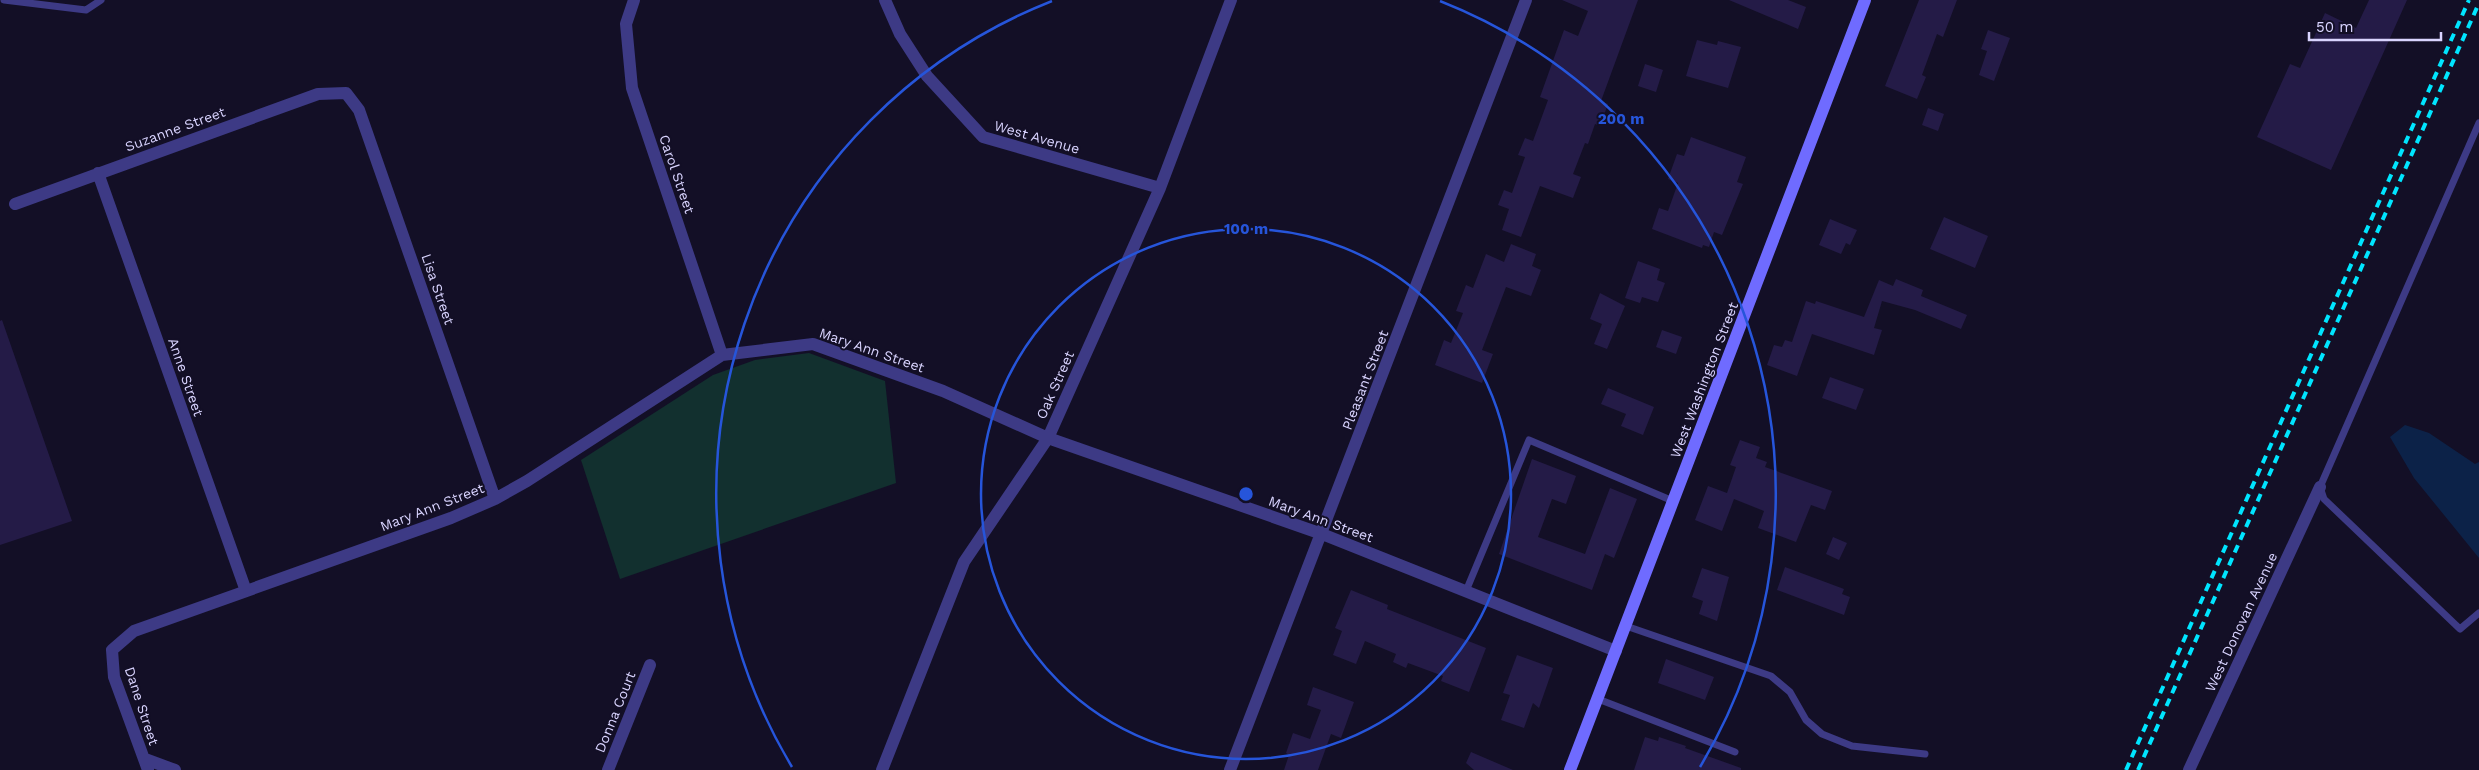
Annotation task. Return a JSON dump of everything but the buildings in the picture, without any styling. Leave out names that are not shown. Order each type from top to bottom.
[{"type":"main road","name":"West Washington Street","points":[[1570,770],[1865,0]]},
{"type":"street","name":"Carol Street","points":[[634,0],[626,24],[632,88],[722,355]]},
{"type":"street","name":"West Avenue","points":[[885,0],[900,34],[928,76],[983,137],[1160,188]]},
{"type":"street","name":"Oak Street","points":[[882,770],[964,562],[1048,438],[1160,188],[1231,0]]},
{"type":"street","name":"Pleasant Street","points":[[1230,770],[1526,0]]},
{"type":"street","name":"Suzanne Street","points":[[15,204],[318,94],[346,93]]},
{"type":"street","name":"Lisa Street","points":[[346,93],[359,110],[495,498]]},
{"type":"street","name":"Anne Street","points":[[98,173],[246,591]]},
{"type":"street","name":"Mary Ann Street","points":[[112,650],[134,631],[450,518],[495,498],[526,481],[722,355],[813,344],[943,391],[1048,438],[1322,534],[1616,651]]},
{"type":"street","name":"West Donovan Avenue","points":[[2189,770],[2320,487]]},
{"type":"street","name":"Dane Street","points":[[112,650],[114,677],[146,765]]},
{"type":"street","name":"Donna Court","points":[[608,770],[650,665]]},
{"type":"street","points":[[146,765],[175,770]]},
{"type":"lane","points":[[4,0],[86,10],[101,0]]},
{"type":"lane","points":[[2479,123],[2476,138],[2320,487],[2324,499],[2460,629],[2479,614]]},
{"type":"lane","points":[[1466,591],[1529,440],[1674,501]]},
{"type":"lane","points":[[1626,626],[1771,676],[1790,692],[1806,720],[1822,734],[1852,746],[1925,754]]},
{"type":"lane","points":[[1598,699],[1735,752]]},
{"type":"green space","points":[[809,353],[885,381],[896,483],[620,579],[581,460],[713,375],[755,360]]},
{"type":"water","points":[[2405,425],[2429,433],[2475,464],[2479,462],[2479,558],[2414,478],[2390,437]]},
{"type":"railway","points":[[2126,770],[2469,0]]},
{"type":"railway","points":[[2138,770],[2479,3]]}]
